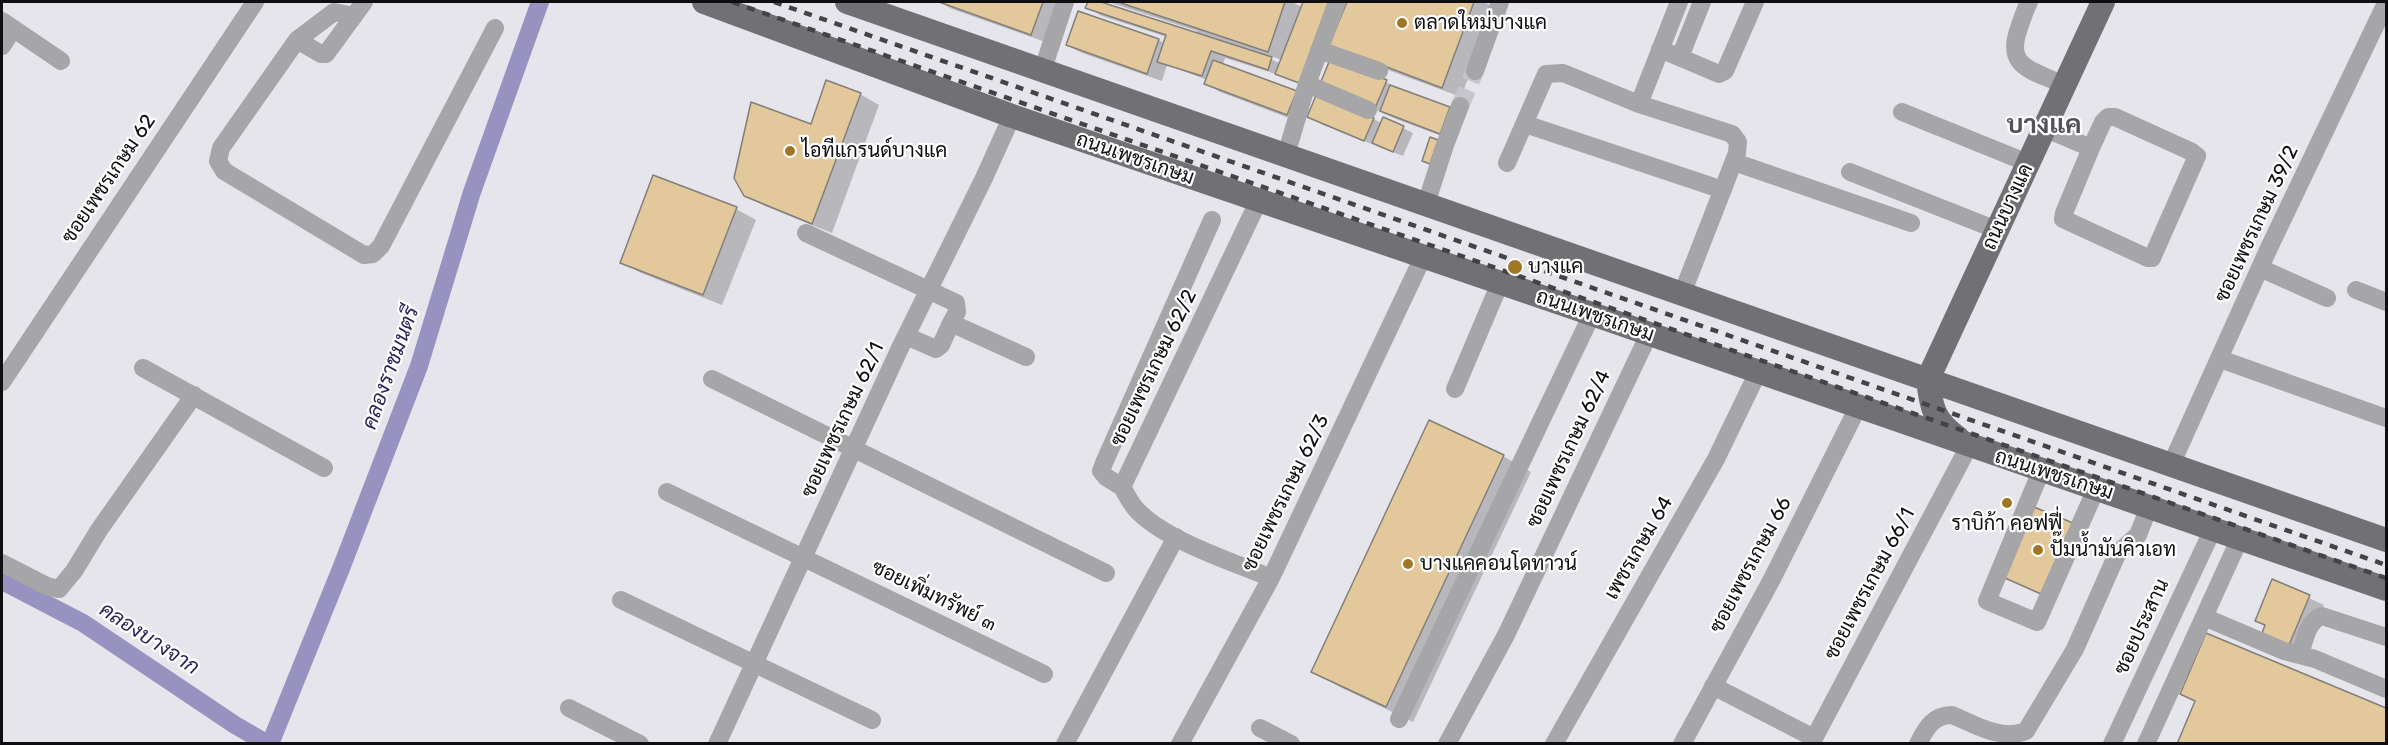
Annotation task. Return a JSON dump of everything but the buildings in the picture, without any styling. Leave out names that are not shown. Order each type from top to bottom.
[{"type":"main road","name":"ถนนเพชรเกษม","points":[[704,2],[1012,116],[1258,202],[1592,314],[2386,590]]},
{"type":"main road","points":[[847,2],[2171,465],[2385,536]]},
{"type":"main road","name":"ถนนบางแค","points":[[1928,379],[2103,2]]},
{"type":"main road","points":[[1928,379],[1931,403],[1938,422],[1970,446]]},
{"type":"street","name":"ซอยเพชรเกษม 62","points":[[2,382],[255,2]]},
{"type":"street","points":[[1043,69],[1065,2]]},
{"type":"street","points":[[1286,155],[1307,84],[1337,2]]},
{"type":"street","points":[[1475,71],[1500,2]]},
{"type":"street","points":[[1639,104],[1679,2]]},
{"type":"street","points":[[1680,57],[1702,2]]},
{"type":"street","points":[[1659,49],[1719,74],[1725,71],[1755,2]]},
{"type":"street","points":[[2024,3],[2013,45],[2015,57],[2024,66],[2064,85]]},
{"type":"street","name":"ซอยเพชรเกษม 39/2","points":[[2171,465],[2260,268],[2386,3]]},
{"type":"street","points":[[297,40],[324,55],[359,9]]},
{"type":"street","points":[[359,9],[334,12],[297,40],[221,148],[218,161],[224,171],[361,254],[367,255],[373,254],[381,246],[495,28]]},
{"type":"street","points":[[2,46],[7,25],[61,61]]},
{"type":"street","points":[[1319,50],[1379,71]]},
{"type":"street","points":[[1507,163],[1546,74],[1563,73],[1639,104],[1732,134],[1738,142],[1734,162],[1682,294]]},
{"type":"street","points":[[1307,84],[1368,110]]},
{"type":"street","points":[[1426,204],[1460,106]]},
{"type":"street","points":[[1902,112],[2028,163]]},
{"type":"street","name":"ซอยเพชรเกษม 62/1","points":[[717,744],[906,336],[1012,116]]},
{"type":"street","points":[[2108,117],[2115,117],[2197,156],[2152,258],[2064,219],[2064,213],[2091,148],[2103,122],[2108,117]]},
{"type":"street","points":[[1525,124],[1723,190]]},
{"type":"street","points":[[2044,128],[2091,148]]},
{"type":"street","points":[[1734,162],[1911,222]]},
{"type":"street","points":[[1850,172],[1997,230]]},
{"type":"street","name":"ซอยเพชรเกษม 62/2","points":[[1122,488],[1258,202]]},
{"type":"street","points":[[1212,220],[1101,471],[1122,488],[1134,507],[1154,524],[1176,537],[1271,578]]},
{"type":"street","points":[[806,233],[956,303],[957,312],[941,345],[936,349],[906,336]]},
{"type":"street","name":"ซอยเพชรเกษม 62/3","points":[[1180,744],[1271,578],[1423,257]]},
{"type":"street","points":[[2260,268],[2327,298]]},
{"type":"street","points":[[1455,389],[1500,283]]},
{"type":"street","points":[[2356,290],[2386,302]]},
{"type":"street","points":[[1399,719],[1592,314]]},
{"type":"street","points":[[951,323],[1026,357]]},
{"type":"street","name":"ซอยเพชรเกษม 62/4","points":[[1447,744],[1506,635],[1648,334]]},
{"type":"street","points":[[2220,359],[2386,418]]},
{"type":"street","points":[[143,368],[194,394],[324,468]]},
{"type":"street","name":"เพชรเกษม 64","points":[[1554,744],[1716,459],[1758,372]]},
{"type":"street","points":[[1143,374],[1170,386]]},
{"type":"street","points":[[712,379],[1106,573]]},
{"type":"street","points":[[2,563],[47,586],[59,589],[69,579],[99,530],[194,394]]},
{"type":"street","name":"ซอยเพชรเกษม 66","points":[[1682,744],[1772,579],[1858,407]]},
{"type":"street","points":[[1118,430],[1143,440]]},
{"type":"street","name":"ซอยเพชรเกษม 66/1","points":[[1812,741],[1970,446]]},
{"type":"street","points":[[2042,471],[1987,601],[2037,622],[2096,489]]},
{"type":"street","name":"ซอยเพิ่มทรัพย์ ๓","points":[[667,492],[1044,674]]},
{"type":"street","points":[[1918,744],[1927,726],[1946,715],[1952,715],[2001,734],[2010,735],[2026,731],[2075,649],[2118,553],[2138,535],[2149,507]]},
{"type":"street","name":"ซอยประสาน","points":[[2112,744],[2213,529]]},
{"type":"street","points":[[1065,744],[1176,537]]},
{"type":"street","points":[[2146,744],[2240,538]]},
{"type":"street","points":[[621,600],[872,720]]},
{"type":"street","points":[[2300,655],[2310,625],[2314,619],[2322,616],[2386,637]]},
{"type":"street","points":[[2204,617],[2284,651],[2315,659],[2386,689]]},
{"type":"street","points":[[1713,686],[1812,741]]},
{"type":"street","points":[[569,708],[640,744]]},
{"type":"street","points":[[1260,728],[1291,744]]},
{"type":"waterway","name":"คลองราชมนตรี","points":[[270,744],[419,366],[472,192],[540,2]]},
{"type":"waterway","name":"คลองบางจาก","points":[[2,581],[83,623],[235,725],[268,744]]},
{"type":"tunnel","points":[[1460,106],[1475,71]]},
{"type":"railway","points":[[732,2],[2386,578]]},
{"type":"railway","points":[[774,2],[2386,565]]},
{"type":"place","name":"ตลาดใหม่บางแค","points":[[1402,23]]},
{"type":"place","name":"ไอทีแกรนด์บางแค","points":[[790,151]]},
{"type":"place","name":"บางแค","points":[[1515,267]]},
{"type":"place","name":"ราบิก้า คอฟฟี่","points":[[2007,503]]},
{"type":"place","name":"ปั๊มน้ำมันคิวเอท","points":[[2038,550]]},
{"type":"place","name":"บางแคคอนโดทาวน์","points":[[1408,564]]},
{"type":"district","name":"บางแค","points":[[2044,125]]}]
